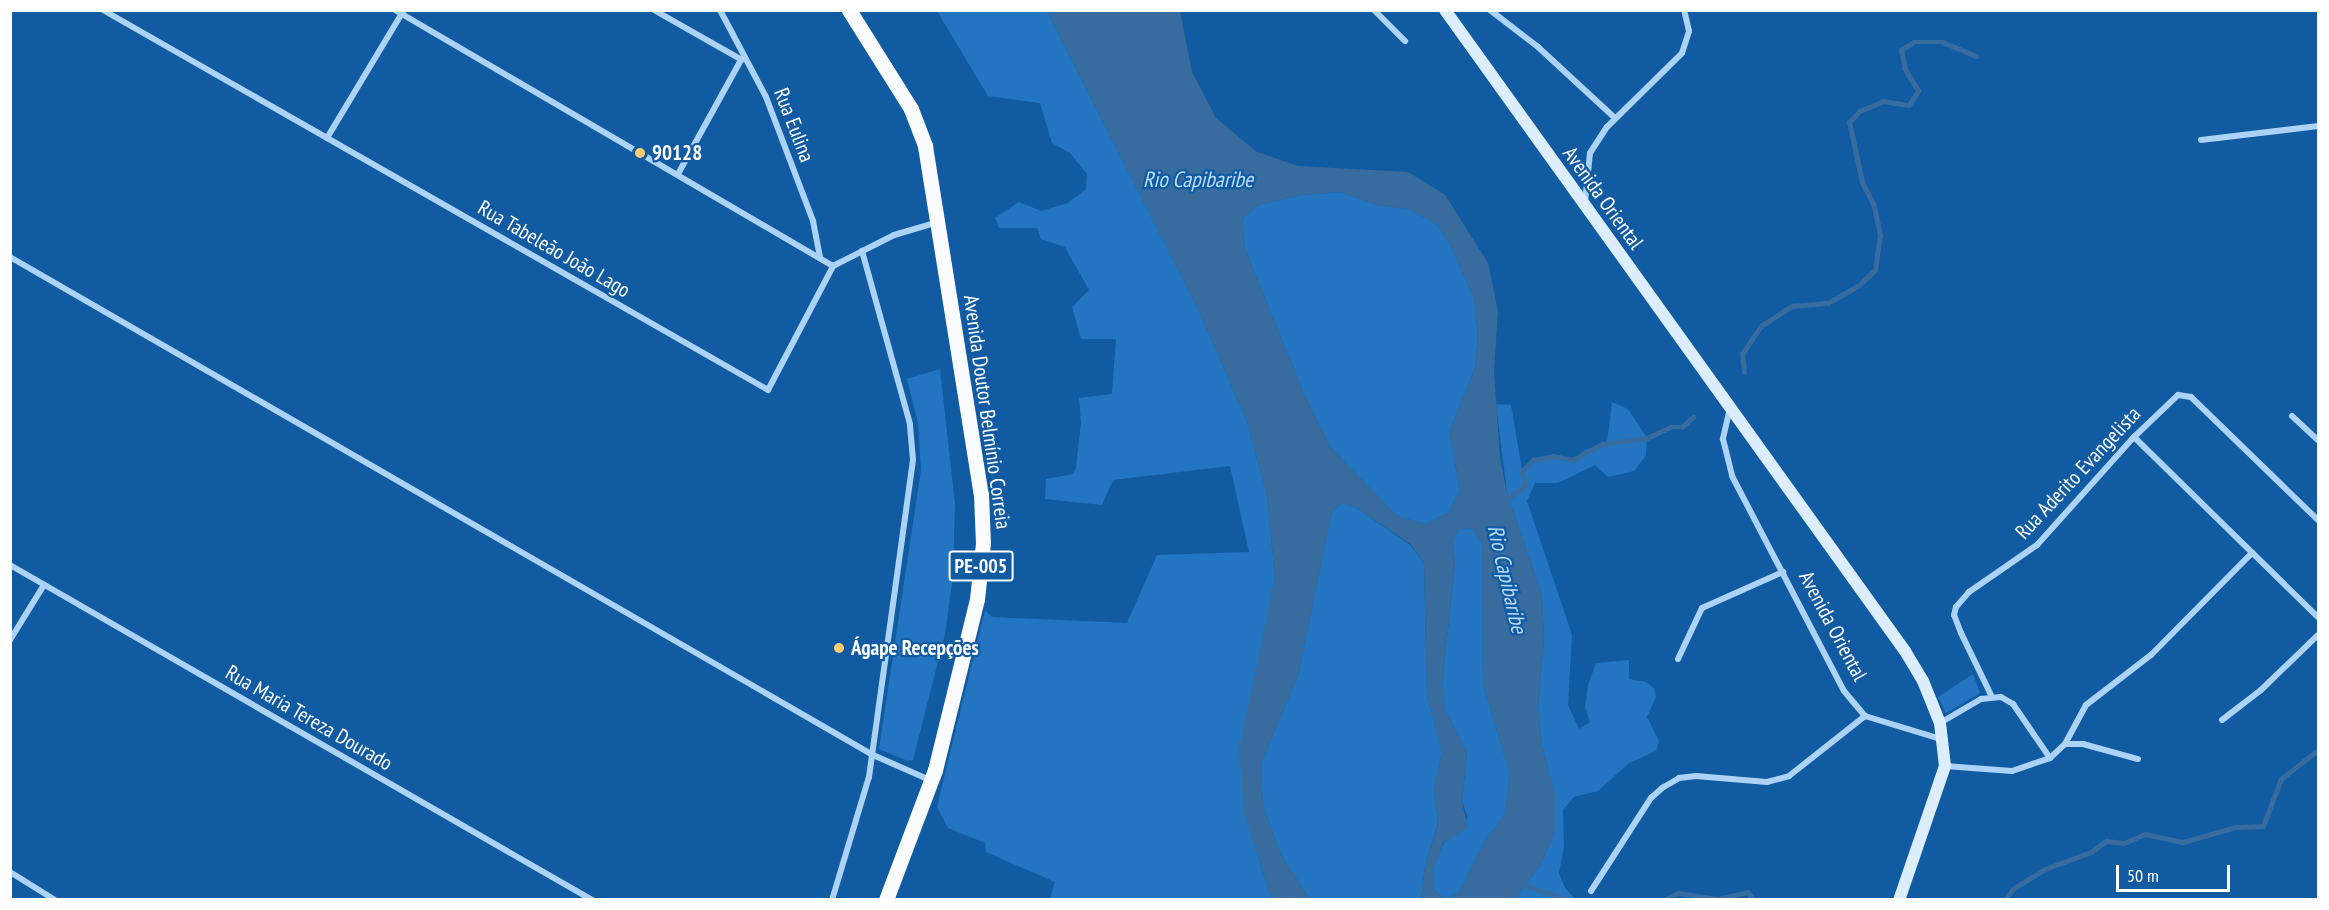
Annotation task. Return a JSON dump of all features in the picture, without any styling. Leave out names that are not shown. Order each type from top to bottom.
[{"type":"main road","name":"Avenida Doutor Belmínio Correia","points":[[849,10],[911,109],[925,146],[981,494],[983,543],[977,599],[932,781],[886,900]]},
{"type":"street","name":"Rua Tabeleão João Lago","points":[[104,10],[768,390],[833,266]]},
{"type":"street","points":[[654,10],[749,63]]},
{"type":"street","name":"Rua Eulina","points":[[720,10],[766,97],[813,221],[820,257]]},
{"type":"street","points":[[1374,10],[1405,41]]},
{"type":"street","name":"Avenida Oriental","points":[[1445,10],[1905,651],[1940,723],[1944,740],[1945,766],[1899,900]]},
{"type":"street","points":[[1490,10],[1538,47],[1615,118]]},
{"type":"street","points":[[1585,206],[1590,153],[1615,118],[1649,89],[1682,53],[1689,31],[1684,10]]},
{"type":"street","points":[[327,138],[400,12],[833,266],[900,232],[939,222]]},
{"type":"street","points":[[678,174],[741,60]]},
{"type":"street","points":[[2201,140],[2319,126]]},
{"type":"street","points":[[832,900],[846,861],[873,755],[913,460],[910,424],[862,251]]},
{"type":"street","points":[[10,257],[873,755],[932,781]]},
{"type":"street","name":"Rua Aderito Evangelista","points":[[1991,695],[1961,633],[1954,615],[1956,607],[1975,587],[2037,545],[2172,398],[2187,394],[2319,520]]},
{"type":"street","name":"Avenida Oriental","points":[[1730,408],[1723,439],[1729,467],[1844,691],[1865,716]]},
{"type":"street","points":[[2292,416],[2319,440]]},
{"type":"street","points":[[2134,437],[2319,617]]},
{"type":"street","points":[[1945,766],[2012,771],[2050,758],[2065,744],[2086,705],[2151,655],[2252,554]]},
{"type":"street","name":"Rua Maria Tereza Dourado","points":[[10,564],[592,900]]},
{"type":"street","points":[[1678,659],[1702,609],[1783,572]]},
{"type":"street","points":[[10,640],[44,585]]},
{"type":"street","points":[[2222,720],[2261,690],[2319,635]]},
{"type":"street","points":[[1940,723],[1991,695],[2013,704],[2050,758]]},
{"type":"street","points":[[1590,891],[1652,798],[1662,788],[1679,778],[1696,776],[1767,782],[1789,776],[1865,716],[1944,740]]},
{"type":"street","points":[[2065,744],[2083,744],[2138,759]]},
{"type":"street","points":[[10,872],[55,900]]},
{"type":"shaded area","points":[[937,11],[1047,11],[1199,311],[1247,422],[1267,496],[1275,578],[1261,650],[1258,857],[1272,899],[1050,899],[1055,882],[986,852],[985,843],[948,828],[937,807],[985,610],[992,617],[1127,623],[1157,555],[1249,552],[1230,466],[1113,480],[1102,505],[1045,499],[1046,479],[1073,474],[1076,467],[1081,423],[1079,398],[1112,394],[1116,339],[1081,339],[1072,307],[1089,290],[1065,247],[1041,239],[1037,228],[999,228],[995,218],[1019,202],[1041,211],[1068,203],[1086,189],[1087,174],[1070,153],[1052,143],[1040,103],[988,96]]},
{"type":"shaded area","points":[[1341,192],[1377,205],[1411,210],[1437,225],[1451,246],[1474,299],[1478,336],[1475,368],[1449,432],[1460,489],[1448,513],[1425,524],[1397,516],[1331,448],[1304,394],[1245,249],[1242,219],[1258,205],[1302,195]]},
{"type":"shaded area","points":[[940,369],[955,504],[953,576],[945,634],[913,760],[908,761],[879,749],[921,470],[918,423],[907,379]]},
{"type":"shaded area","points":[[1612,402],[1628,409],[1647,438],[1646,455],[1634,471],[1608,477],[1595,465],[1558,483],[1535,483],[1527,501],[1572,635],[1568,705],[1579,729],[1590,722],[1585,707],[1588,685],[1596,663],[1629,660],[1629,679],[1646,682],[1654,688],[1656,697],[1647,717],[1659,741],[1656,751],[1629,763],[1598,791],[1574,797],[1563,810],[1564,846],[1559,873],[1565,888],[1575,899],[1515,899],[1541,864],[1555,832],[1555,795],[1542,746],[1538,708],[1544,639],[1542,595],[1507,493],[1496,404],[1511,405],[1522,470],[1533,460],[1553,456],[1573,460],[1585,450],[1607,443]]},
{"type":"shaded area","points":[[1343,503],[1357,508],[1410,545],[1424,563],[1427,695],[1442,752],[1434,789],[1438,822],[1425,866],[1421,899],[1310,899],[1281,855],[1263,806],[1261,764],[1298,675],[1332,511]]},
{"type":"shaded area","points":[[1459,529],[1473,529],[1482,544],[1483,685],[1510,774],[1505,814],[1482,845],[1459,892],[1445,899],[1435,891],[1432,873],[1443,844],[1468,818],[1462,802],[1467,752],[1445,709],[1442,683],[1455,565],[1453,541]]},
{"type":"shaded area","points":[[1973,674],[1980,693],[1946,713],[1938,697]]},
{"type":"water","name":"Rio Capibaribe","points":[[1047,11],[1180,11],[1192,72],[1216,118],[1257,152],[1298,166],[1408,172],[1445,195],[1488,263],[1498,311],[1494,371],[1500,458],[1507,493],[1542,595],[1544,639],[1538,708],[1542,746],[1555,795],[1555,832],[1541,864],[1515,899],[1445,899],[1421,899],[1425,866],[1438,823],[1434,789],[1442,752],[1427,695],[1424,563],[1410,544],[1357,508],[1343,503],[1332,511],[1298,675],[1261,764],[1263,806],[1281,855],[1310,899],[1272,899],[1244,814],[1239,749],[1275,578],[1267,496],[1247,422],[1199,311]],"holes":[[[1341,192],[1377,205],[1411,210],[1437,225],[1451,246],[1474,299],[1478,336],[1475,368],[1449,432],[1460,489],[1448,513],[1425,524],[1397,516],[1331,448],[1304,394],[1245,249],[1242,219],[1258,205],[1302,195]],[[1459,529],[1473,529],[1482,544],[1483,685],[1510,774],[1505,814],[1482,845],[1459,892],[1445,899],[1435,891],[1433,872],[1443,843],[1468,828],[1462,802],[1467,752],[1445,709],[1442,683],[1455,565],[1453,541]]]},
{"type":"waterway","points":[[1744,372],[1742,354],[1761,326],[1792,306],[1828,303],[1858,286],[1875,270],[1880,235],[1874,206],[1862,182],[1849,122],[1860,111],[1883,101],[1909,105],[1918,91],[1905,69],[1901,50],[1914,42],[1943,42],[1976,56]]},
{"type":"waterway","points":[[1504,501],[1525,486],[1522,471],[1533,460],[1553,456],[1573,460],[1602,444],[1647,438],[1671,427],[1682,427],[1693,417]]},
{"type":"waterway","points":[[2005,900],[2013,889],[2045,869],[2091,852],[2106,841],[2124,843],[2145,834],[2183,842],[2236,827],[2263,826],[2281,779],[2318,750]]},
{"type":"waterway","points":[[1519,883],[1567,900]]},
{"type":"waterway","points":[[1664,900],[1678,893],[1718,899],[1748,892],[1754,900]]},
{"type":"place","name":"90128","points":[[640,153]]},
{"type":"place","name":"Ágape Recepções","points":[[839,648]]}]
